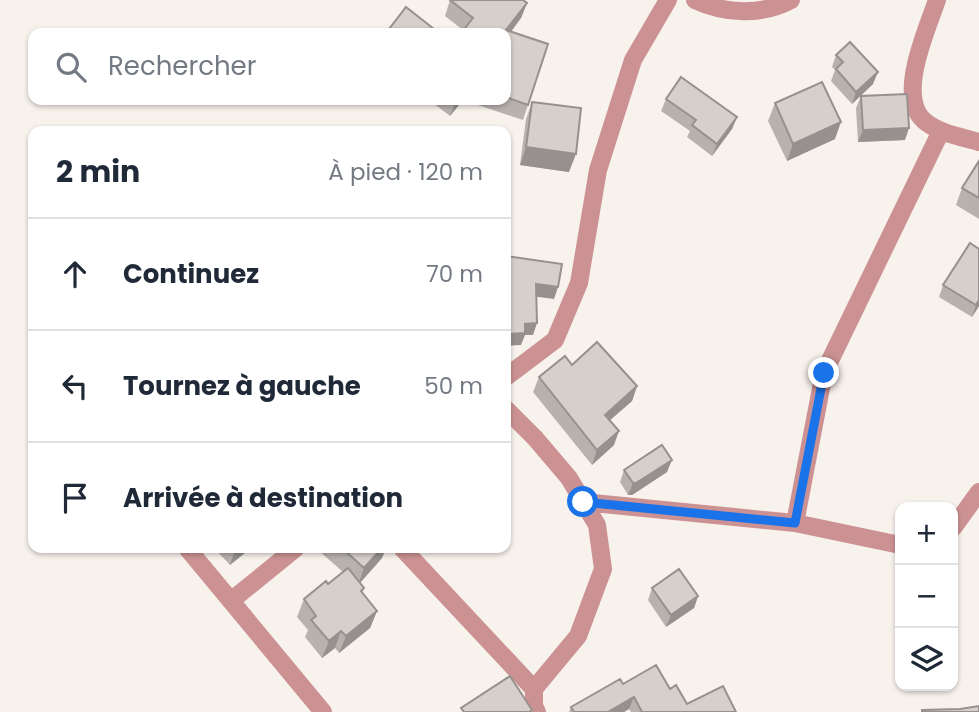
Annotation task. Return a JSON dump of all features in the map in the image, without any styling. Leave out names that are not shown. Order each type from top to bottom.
[{"type":"street","points":[[511,373],[555,340],[579,283],[598,170],[633,60],[668,0]]},
{"type":"street","points":[[695,0],[708,6],[748,13],[791,0]]},
{"type":"street","points":[[937,0],[915,62],[913,102],[925,122],[941,131],[979,142]]},
{"type":"street","points":[[795,523],[824,373],[941,131]]},
{"type":"street","points":[[511,414],[569,478],[597,525],[603,569],[578,636],[534,689],[534,706],[537,712]]},
{"type":"street","points":[[958,521],[979,492]]},
{"type":"street","points":[[583,502],[795,523],[895,544]]},
{"type":"street","points":[[191,553],[323,712]]},
{"type":"street","points":[[232,600],[290,553]]},
{"type":"street","points":[[407,553],[534,689]]},
{"type":"building","points":[[450,0],[523,0],[527,3],[508,28],[465,28],[473,18]]},
{"type":"building","points":[[406,7],[433,28],[390,28]]},
{"type":"building","points":[[511,32],[548,44],[528,105],[511,99]]},
{"type":"building","points":[[850,42],[878,72],[856,92],[836,69],[843,62],[836,55]]},
{"type":"building","points":[[681,77],[737,117],[717,144],[692,125],[696,120],[666,99]]},
{"type":"building","points":[[822,82],[841,122],[793,144],[775,103]]},
{"type":"building","points":[[907,94],[909,128],[863,130],[861,96]]},
{"type":"building","points":[[532,102],[581,108],[576,154],[526,147]]},
{"type":"building","points":[[979,161],[979,198],[962,188]]},
{"type":"building","points":[[970,243],[979,249],[979,300],[976,305],[943,285]]},
{"type":"building","points":[[511,257],[562,264],[558,287],[536,284],[537,323],[525,324],[525,333],[511,334]]},
{"type":"building","points":[[597,342],[637,386],[605,415],[619,431],[597,450],[539,377],[565,356],[572,365]]},
{"type":"building","points":[[662,445],[672,460],[633,483],[624,470]]},
{"type":"building","points":[[348,553],[378,553],[364,568]]},
{"type":"building","points":[[348,568],[377,611],[346,636],[341,631],[329,641],[311,620],[316,616],[304,599]]},
{"type":"building","points":[[679,569],[698,596],[671,615],[652,588]]},
{"type":"building","points":[[656,665],[670,689],[676,685],[687,704],[723,686],[736,712],[642,712],[634,697],[608,712],[574,712],[571,707],[620,679],[623,684]]},
{"type":"building","points":[[510,676],[532,710],[529,712],[464,712],[461,708]]},
{"type":"building","points":[[979,706],[979,712],[922,712],[922,710]]},
{"type":"route","points":[[583,502],[795,523],[824,373]]}]
